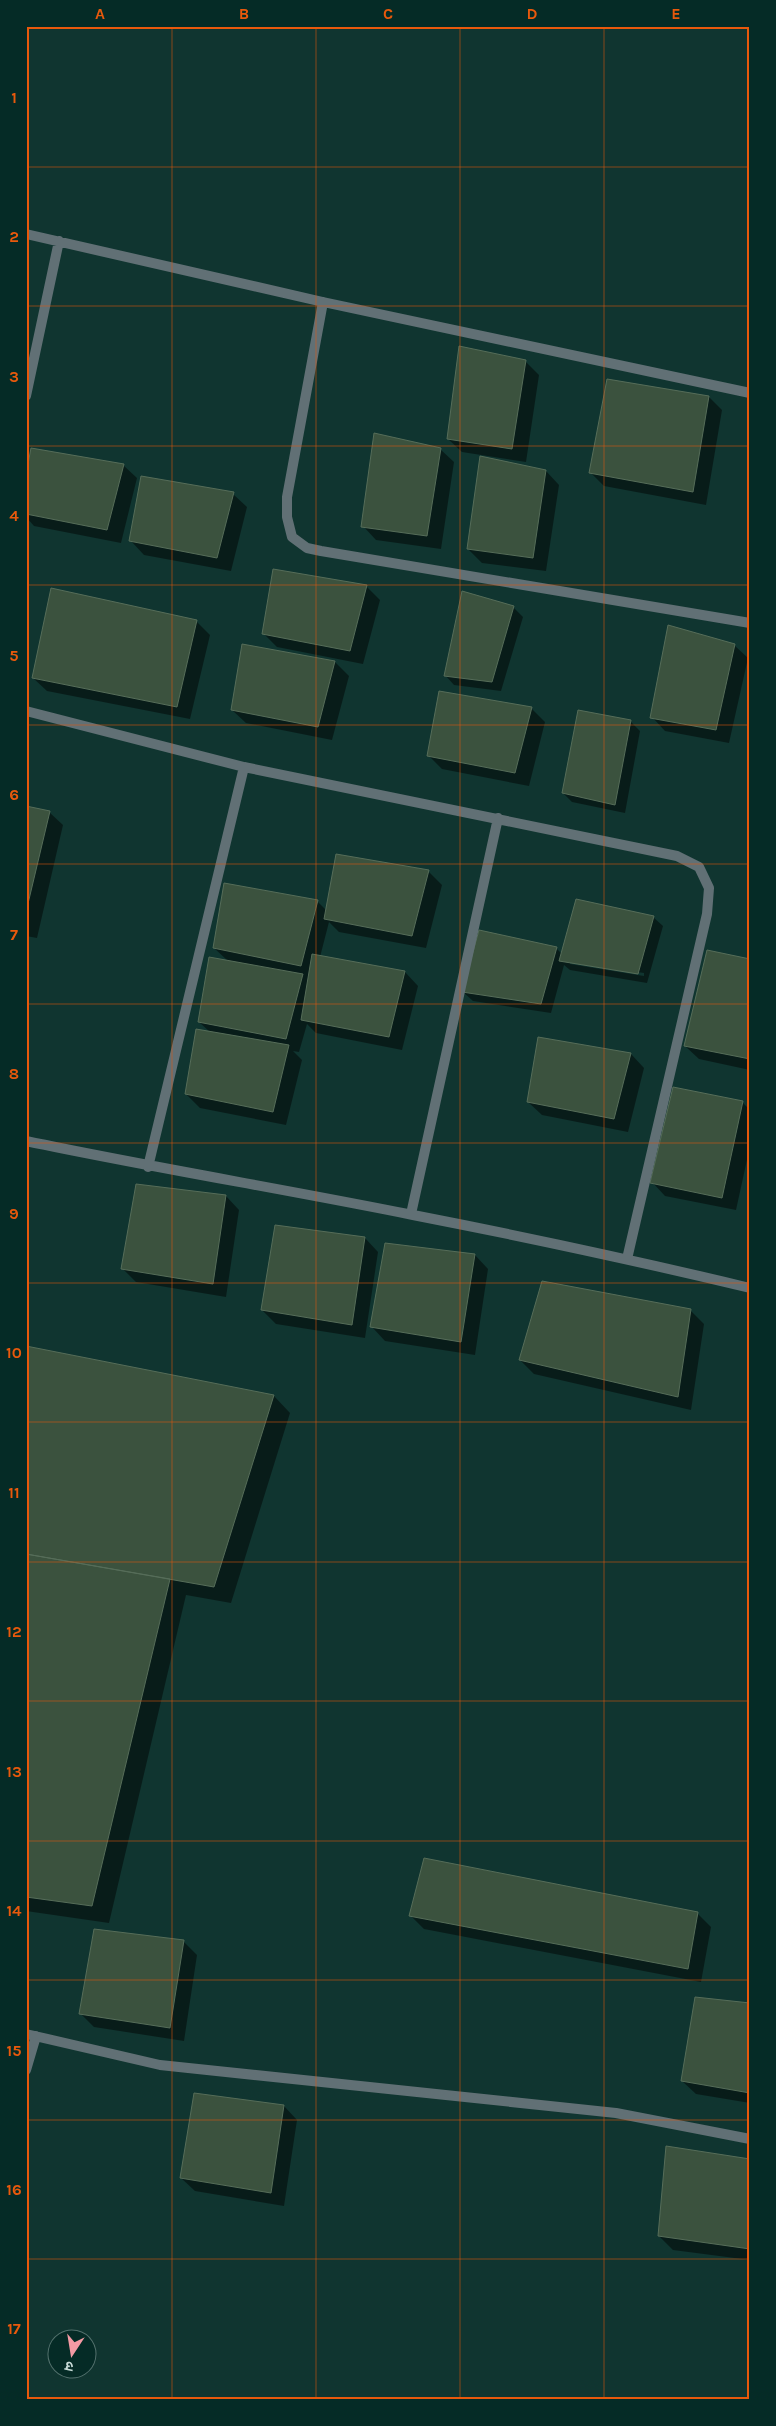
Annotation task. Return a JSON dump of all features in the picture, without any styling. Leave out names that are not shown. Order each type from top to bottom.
[{"type":"street","points":[[26,234],[323,302],[750,393]]},
{"type":"street","points":[[26,396],[59,241]]},
{"type":"street","points":[[323,302],[288,497],[287,517],[292,537],[308,548],[321,551],[750,623]]},
{"type":"street","points":[[26,711],[244,767],[677,856],[699,867],[709,888],[707,914],[627,1259]]},
{"type":"street","points":[[148,1167],[244,767]]},
{"type":"street","points":[[411,1214],[498,818]]},
{"type":"street","points":[[26,1141],[148,1167],[411,1214],[627,1259],[750,1288]]},
{"type":"street","points":[[26,2070],[31,2035],[160,2065],[616,2113],[750,2139]]},
{"type":"building","points":[[459,346],[526,360],[512,449],[447,439]]},
{"type":"building","points":[[607,379],[709,396],[693,492],[589,473]]},
{"type":"building","points":[[374,433],[441,448],[427,536],[361,527]]},
{"type":"building","points":[[31,448],[124,464],[107,530],[26,514],[26,475]]},
{"type":"building","points":[[480,456],[546,470],[533,558],[467,549]]},
{"type":"building","points":[[141,476],[234,492],[217,558],[129,541]]},
{"type":"building","points":[[273,569],[367,585],[350,651],[262,634]]},
{"type":"building","points":[[51,588],[197,620],[177,707],[32,678]]},
{"type":"building","points":[[462,591],[514,606],[492,682],[444,676]]},
{"type":"building","points":[[668,625],[735,644],[716,730],[650,718]]},
{"type":"building","points":[[242,644],[335,661],[318,727],[231,710]]},
{"type":"building","points":[[439,691],[532,707],[515,773],[427,756]]},
{"type":"building","points":[[578,710],[631,720],[615,805],[562,793]]},
{"type":"building","points":[[26,806],[50,811],[26,912]]},
{"type":"building","points":[[336,854],[429,870],[412,936],[324,919]]},
{"type":"building","points":[[224,883],[318,900],[301,966],[213,948]]},
{"type":"building","points":[[576,899],[654,916],[638,974],[559,961]]},
{"type":"building","points":[[479,930],[557,947],[541,1004],[462,992]]},
{"type":"building","points":[[707,950],[750,959],[750,1059],[684,1046]]},
{"type":"building","points":[[312,954],[405,971],[389,1037],[301,1020]]},
{"type":"building","points":[[209,957],[303,974],[286,1039],[198,1022]]},
{"type":"building","points":[[196,1029],[289,1045],[273,1112],[185,1094]]},
{"type":"building","points":[[538,1037],[631,1053],[614,1119],[527,1102]]},
{"type":"building","points":[[673,1087],[743,1101],[722,1198],[650,1183]]},
{"type":"building","points":[[136,1184],[226,1195],[213,1284],[121,1269]]},
{"type":"building","points":[[275,1225],[365,1237],[352,1325],[261,1310]]},
{"type":"building","points":[[385,1243],[475,1254],[461,1342],[370,1327]]},
{"type":"building","points":[[542,1281],[691,1309],[678,1397],[519,1360]]},
{"type":"building","points":[[26,1346],[274,1395],[214,1587],[26,1554]]},
{"type":"building","points":[[26,1554],[170,1579],[92,1906],[26,1897]]},
{"type":"building","points":[[424,1858],[698,1912],[688,1969],[409,1916]]},
{"type":"building","points":[[94,1929],[184,1940],[170,2028],[79,2014]]},
{"type":"building","points":[[695,1997],[750,2003],[750,2093],[681,2081]]},
{"type":"building","points":[[194,2093],[284,2105],[271,2193],[180,2178]]},
{"type":"building","points":[[666,2146],[750,2159],[750,2249],[658,2236]]}]
